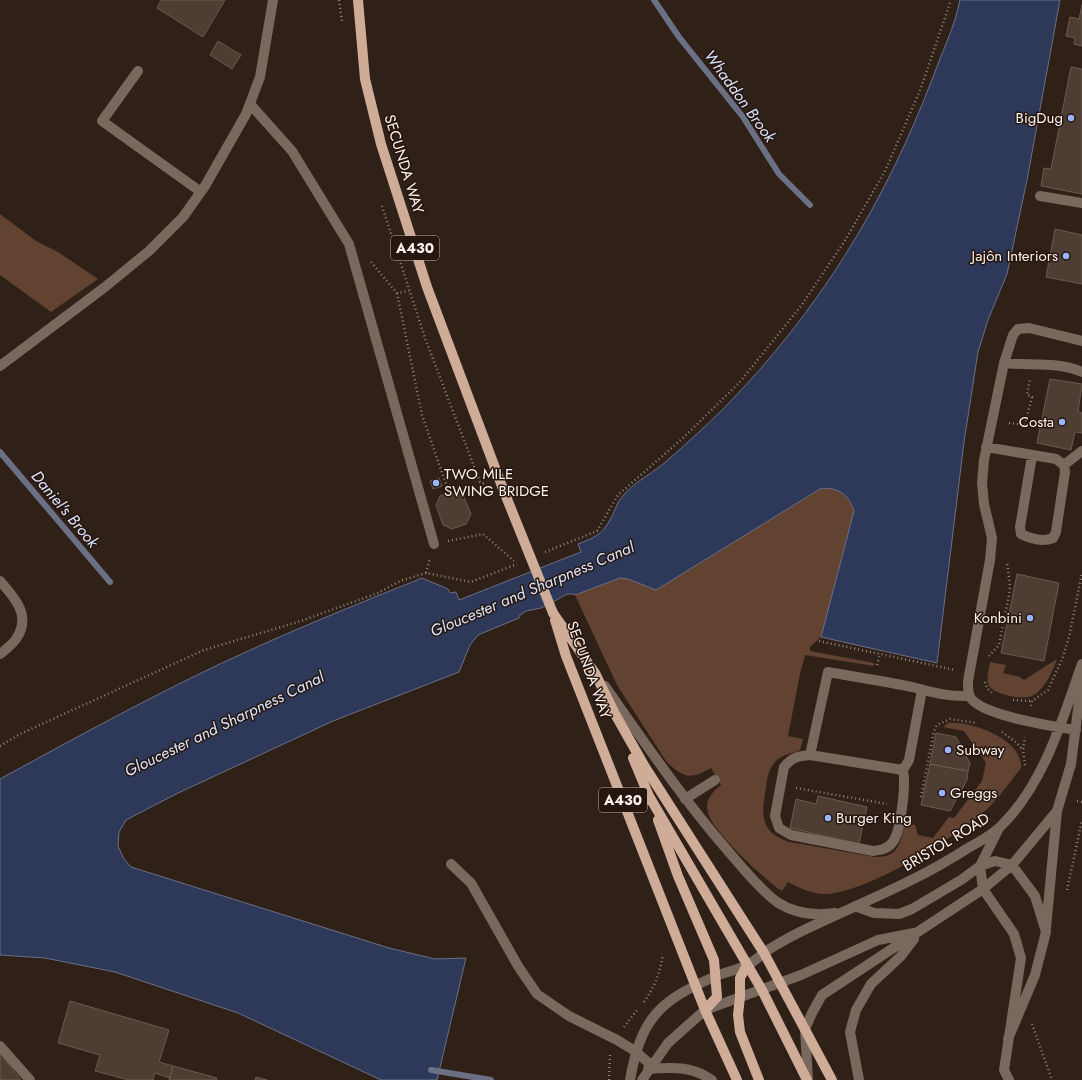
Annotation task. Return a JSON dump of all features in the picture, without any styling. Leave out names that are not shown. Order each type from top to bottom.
[{"type":"main road","name":"SECUNDA WAY","points":[[358,0],[366,79],[381,144],[427,287],[503,489],[553,612],[566,656],[702,999],[705,1010]]},
{"type":"main road","name":"SECUNDA WAY","points":[[553,612],[595,672],[614,714],[645,767],[764,953]]},
{"type":"main road","name":"A430","points":[[614,714],[649,796],[678,876],[714,960],[718,997],[705,1010],[737,1080]]},
{"type":"main road","name":"A430","points":[[649,796],[762,990],[808,1080]]},
{"type":"main road","name":"A430","points":[[764,953],[781,982],[832,1080]]},
{"type":"main road","points":[[747,965],[740,978],[738,1015],[740,1032],[759,1080]]},
{"type":"street","points":[[0,366],[150,251],[184,217],[201,192],[246,114],[260,77],[274,0]]},
{"type":"street","points":[[138,71],[102,121],[201,192]]},
{"type":"street","points":[[250,104],[292,151],[349,244],[434,544]]},
{"type":"street","points":[[1040,196],[1082,203]]},
{"type":"street","points":[[1076,730],[1028,722],[978,706],[969,696],[968,681],[990,560],[992,538],[984,504],[982,483],[986,447],[1004,363],[1013,335],[1018,329],[1029,328],[1082,341]]},
{"type":"street","points":[[1004,363],[1026,365],[1052,364],[1082,372]]},
{"type":"street","points":[[986,447],[1056,459],[1064,464]]},
{"type":"street","points":[[1064,464],[1082,451]]},
{"type":"street","points":[[1032,456],[1020,527],[1021,534],[1028,537],[1046,540],[1053,538],[1056,532],[1064,480],[1064,464]]},
{"type":"street","points":[[0,581],[18,603],[22,615],[22,626],[16,640],[0,654]]},
{"type":"street","name":"BRISTOL ROAD","points":[[630,1080],[636,1051],[643,1034],[658,1010],[675,996],[716,976],[747,965],[781,942],[846,912],[855,906],[908,883],[945,863],[999,828],[1013,814],[1030,790],[1059,728],[1082,664]]},
{"type":"street","points":[[595,672],[685,799],[745,870],[776,901],[802,914],[824,915],[846,912]]},
{"type":"street","points":[[810,755],[828,672],[954,697],[969,696]]},
{"type":"street","points":[[1008,1039],[1035,975],[1046,932],[1056,811],[1071,764],[1082,678]]},
{"type":"street","points":[[903,770],[810,755],[796,757],[784,766],[775,816],[779,828],[791,835],[873,851],[888,847],[897,836],[905,780],[903,770],[909,760],[922,690]]},
{"type":"street","points":[[685,799],[716,780]]},
{"type":"street","points":[[808,1080],[805,1029],[822,995],[983,889],[1012,865],[1056,811]]},
{"type":"street","points":[[999,828],[980,866],[983,889],[1014,934],[1021,958],[1003,1075],[1009,1080]]},
{"type":"street","points":[[855,906],[874,914],[899,914],[912,909],[961,880],[980,866],[995,861],[1012,865],[1035,896],[1046,932]]},
{"type":"street","points":[[450,864],[471,883],[518,966],[537,994],[568,1016],[618,1040],[636,1051],[650,1067]]},
{"type":"street","points":[[642,1080],[668,1043],[705,1010],[762,990],[878,940],[918,932]]},
{"type":"street","points":[[859,1080],[850,1032],[856,1010],[871,984],[901,956],[918,932]]},
{"type":"street","points":[[0,1046],[30,1080]]},
{"type":"street","points":[[650,1067],[671,1066],[688,1068],[712,1080]]},
{"type":"path","points":[[538,555],[597,531],[618,495],[683,438],[740,383],[801,306],[846,239],[886,169],[921,88],[951,0]]},
{"type":"path","points":[[349,244],[368,258],[397,294],[422,415],[448,490]]},
{"type":"path","points":[[397,294],[427,287]]},
{"type":"path","points":[[434,544],[483,534],[517,564]]},
{"type":"path","points":[[0,746],[20,734],[204,650],[302,621],[426,573],[471,582],[524,561]]},
{"type":"path","points":[[1024,770],[1025,762],[1023,750],[1032,700],[1040,697],[1048,690],[1066,648],[1082,573]]},
{"type":"path","points":[[819,641],[956,670]]},
{"type":"path","points":[[876,669],[880,654]]},
{"type":"path","points":[[629,1019],[655,986],[661,970],[663,954]]},
{"type":"path","points":[[609,1080],[610,1054]]},
{"type":"shaded area","points":[[0,214],[36,241],[58,252],[98,279],[51,312],[0,275]]},
{"type":"shaded area","points":[[827,488],[838,490],[846,496],[852,505],[854,516],[821,637],[810,647],[810,651],[874,663],[874,666],[805,655],[788,736],[803,739],[800,750],[779,758],[770,769],[763,806],[763,814],[768,828],[780,838],[790,842],[875,857],[883,857],[894,852],[900,843],[904,824],[915,825],[918,835],[933,838],[949,817],[954,818],[982,781],[986,763],[964,731],[943,727],[948,723],[969,725],[994,734],[1005,740],[1014,748],[1019,758],[1021,768],[986,810],[932,849],[908,863],[861,886],[840,892],[822,894],[813,893],[788,882],[782,891],[740,855],[719,832],[707,809],[710,797],[721,785],[711,768],[692,776],[682,774],[666,761],[617,685],[575,595],[620,578],[628,579],[656,590],[820,489]]},
{"type":"shaded area","points":[[1057,659],[1045,684],[1038,692],[1030,697],[1004,695],[993,690],[988,682],[990,662],[1006,665],[1003,673],[1020,677],[1024,680]]},
{"type":"water","name":"Gloucester and Sharpness Canal","points":[[960,0],[1060,0],[1027,180],[1007,274],[988,320],[978,352],[964,442],[937,663],[821,637],[854,511],[849,500],[842,493],[832,489],[820,489],[656,590],[628,579],[620,578],[575,595],[567,594],[541,608],[526,611],[519,616],[519,618],[478,635],[470,645],[459,672],[333,721],[176,794],[126,820],[119,832],[118,846],[124,859],[131,867],[389,948],[435,959],[466,958],[437,1080],[381,1080],[238,1013],[115,972],[45,958],[0,955],[0,779],[120,714],[221,663],[307,625],[422,578],[448,589],[450,593],[456,592],[459,600],[581,552],[578,544],[591,539],[600,533],[607,525],[618,502],[626,492],[662,465],[725,407],[790,333],[819,294],[871,211],[893,168],[933,77],[952,29]]},
{"type":"building","points":[[161,0],[225,0],[203,37],[157,8]]},
{"type":"building","points":[[1082,5],[1082,46],[1074,44],[1075,38],[1066,36],[1070,17],[1079,19]]},
{"type":"building","points":[[218,41],[241,55],[232,69],[210,55]]},
{"type":"building","name":"BigDug","points":[[1071,67],[1082,69],[1082,194],[1041,186],[1044,168],[1051,169]]},
{"type":"building","name":"Jajôn Interiors","points":[[1055,229],[1082,235],[1082,284],[1046,277]]},
{"type":"building","name":"Costa","points":[[1050,379],[1082,384],[1078,412],[1082,413],[1082,433],[1075,432],[1071,450],[1037,443]]},
{"type":"building","name":"TWO MILE SWING BRIDGE","points":[[439,478],[442,486],[433,489],[430,481]]},
{"type":"building","points":[[454,491],[463,495],[471,514],[466,524],[452,529],[443,525],[436,505],[440,496]]},
{"type":"building","name":"Konbini","points":[[1017,574],[1059,583],[1044,661],[1001,653]]},
{"type":"building","name":"Subway","points":[[936,733],[956,737],[970,763],[968,771],[930,764]]},
{"type":"building","name":"Greggs","points":[[930,764],[968,771],[967,780],[950,811],[921,805]]},
{"type":"building","name":"Burger King","points":[[818,796],[867,807],[859,844],[790,828],[796,799],[816,804]]},
{"type":"building","points":[[70,1001],[169,1030],[159,1062],[173,1066],[170,1078],[155,1073],[153,1080],[129,1080],[95,1071],[100,1055],[58,1043]]},
{"type":"building","points":[[0,1053],[21,1080],[0,1080]]},
{"type":"building","points":[[173,1066],[217,1078],[216,1080],[169,1080]]},
{"type":"building","points":[[256,1077],[267,1080],[255,1080]]},
{"type":"waterway","name":"Whaddon Brook","points":[[654,0],[679,37],[743,117],[779,174],[810,205]]},
{"type":"waterway","name":"Daniel's Brook","points":[[0,452],[110,582]]},
{"type":"waterway","name":"Daniel's Brook","points":[[431,1070],[491,1080]]},
{"type":"place","name":"BigDug","points":[[1071,118]]},
{"type":"place","name":"Jajôn Interiors","points":[[1066,256]]},
{"type":"place","name":"Costa","points":[[1062,422]]},
{"type":"place","name":"TWO MILE SWING BRIDGE","points":[[436,483]]},
{"type":"place","name":"Konbini","points":[[1030,618]]},
{"type":"place","name":"Subway","points":[[948,750]]},
{"type":"place","name":"Greggs","points":[[942,793]]},
{"type":"place","name":"Burger King","points":[[828,818]]}]
